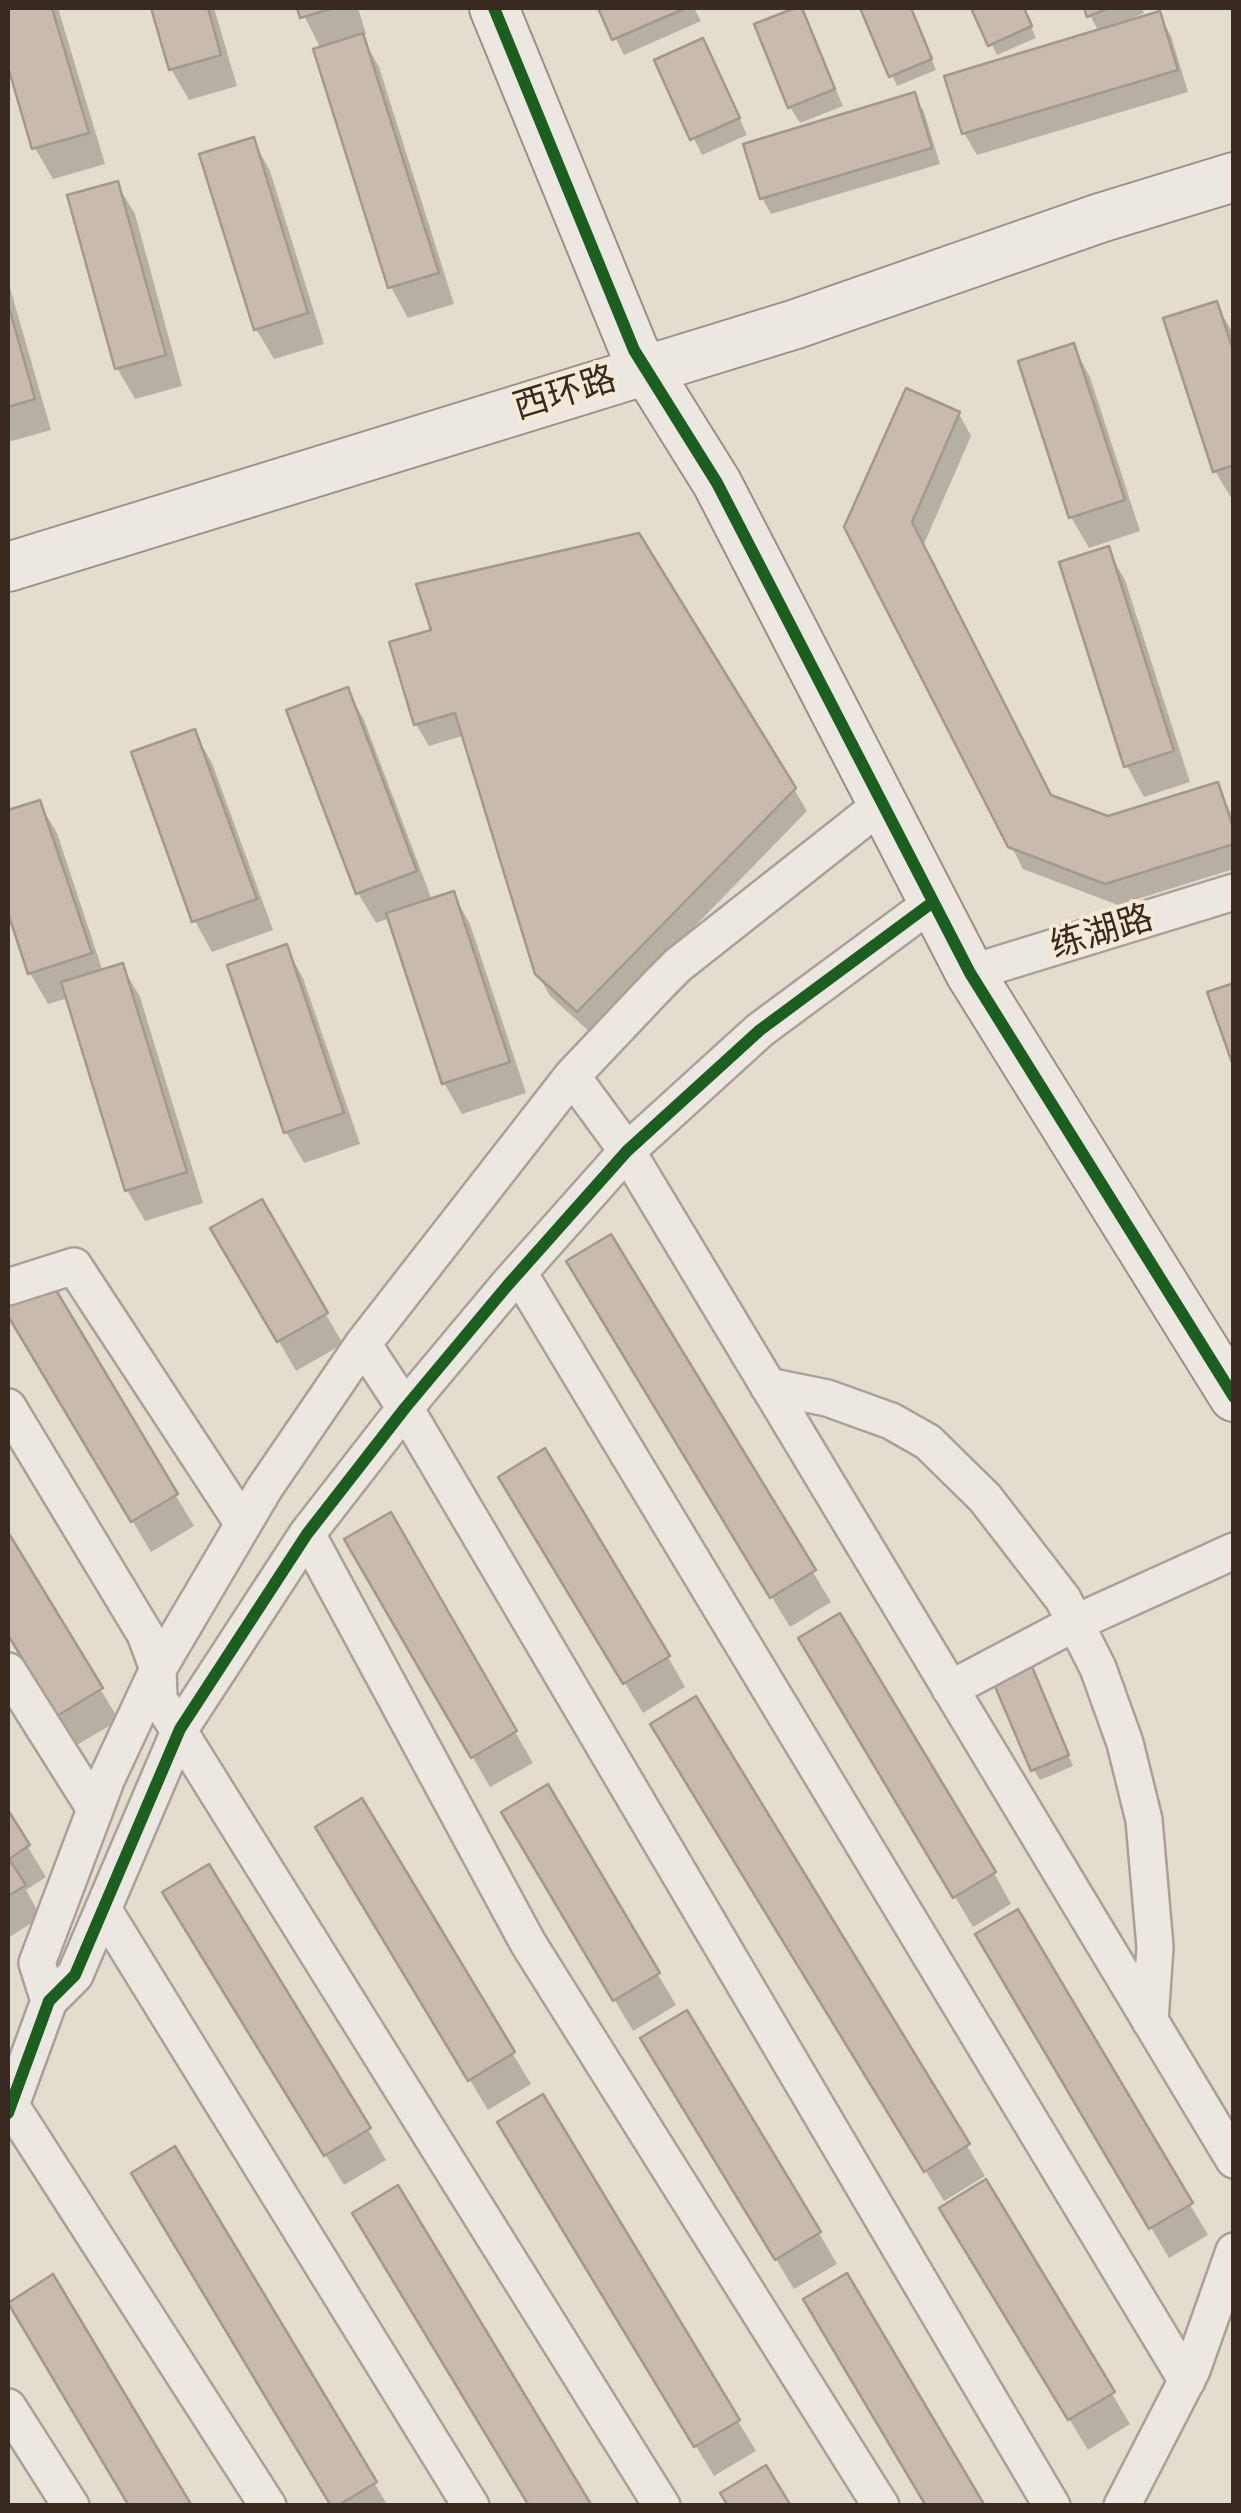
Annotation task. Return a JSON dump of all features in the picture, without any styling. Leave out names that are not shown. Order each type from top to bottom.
[{"type":"street","points":[[494,8],[640,360],[716,483],[970,973],[1234,1398]]},
{"type":"street","name":"西环路","points":[[8,566],[640,360],[1234,152]]},
{"type":"street","name":"西环路","points":[[8,534],[640,360],[796,324],[1082,224],[1234,176]]},
{"type":"street","points":[[49,2001],[38,1963],[95,1809],[158,1669],[264,1489],[364,1344],[572,1076],[678,965],[882,804]]},
{"type":"street","name":"练湖路","points":[[970,973],[1234,892]]},
{"type":"street","points":[[268,2506],[9,2100],[49,2001],[74,1974],[180,1729],[302,1541],[405,1408],[627,1151],[760,1030],[934,902]]},
{"type":"street","points":[[572,1076],[627,1151],[1234,2160]]},
{"type":"street","points":[[8,1287],[74,1266],[243,1524]]},
{"type":"street","points":[[519,1272],[1187,2381]]},
{"type":"street","points":[[364,1344],[1052,2506]]},
{"type":"street","points":[[768,1386],[828,1398],[890,1421],[928,1442],[996,1512],[1040,1566],[1075,1622],[1098,1668],[1120,1728],[1144,1820],[1155,1948],[1150,2021]]},
{"type":"street","points":[[8,1407],[144,1634],[158,1669],[159,1699],[662,2506]]},
{"type":"street","points":[[264,1489],[302,1541],[528,1943],[881,2506]]},
{"type":"street","points":[[950,1689],[1075,1622],[1234,1551]]},
{"type":"street","points":[[8,1671],[95,1809]]},
{"type":"street","points":[[103,1909],[472,2506]]},
{"type":"street","points":[[1122,2506],[1187,2381],[1234,2251]]},
{"type":"street","points":[[8,2407],[71,2506]]},
{"type":"building","points":[[8,8],[52,8],[89,133],[32,149],[8,67]]},
{"type":"building","points":[[151,8],[208,8],[221,55],[169,70]]},
{"type":"building","points":[[297,8],[334,8],[300,18]]},
{"type":"building","points":[[598,8],[686,8],[612,40]]},
{"type":"building","points":[[802,8],[835,89],[788,108],[754,24]]},
{"type":"building","points":[[860,8],[911,8],[932,59],[889,77]]},
{"type":"building","points":[[971,8],[1024,8],[1032,26],[988,46]]},
{"type":"building","points":[[1084,8],[1109,8],[1087,17]]},
{"type":"building","points":[[1160,11],[1178,70],[962,134],[944,76]]},
{"type":"building","points":[[363,33],[439,273],[388,288],[313,49]]},
{"type":"building","points":[[703,38],[740,118],[690,140],[654,60]]},
{"type":"building","points":[[915,92],[932,148],[760,199],[743,144]]},
{"type":"building","points":[[254,137],[308,313],[254,330],[199,154]]},
{"type":"building","points":[[118,181],[166,355],[115,369],[67,195]]},
{"type":"building","points":[[1217,301],[1234,353],[1234,465],[1213,472],[1163,318]]},
{"type":"building","points":[[8,304],[35,399],[8,407]]},
{"type":"building","points":[[1074,343],[1125,500],[1069,518],[1018,361]]},
{"type":"building","points":[[906,388],[960,412],[912,522],[1051,795],[1108,816],[1218,782],[1234,830],[1234,844],[1105,884],[1008,847],[844,527]]},
{"type":"building","points":[[639,533],[796,788],[577,1012],[535,974],[455,713],[414,725],[389,642],[431,630],[416,584]]},
{"type":"building","points":[[1109,546],[1174,751],[1124,767],[1059,562]]},
{"type":"building","points":[[348,687],[417,871],[356,894],[286,710]]},
{"type":"building","points":[[195,729],[257,899],[192,922],[131,752]]},
{"type":"building","points":[[40,800],[92,953],[28,974],[8,913],[8,810]]},
{"type":"building","points":[[454,891],[510,1062],[442,1084],[386,913]]},
{"type":"building","points":[[287,944],[344,1113],[284,1133],[227,965]]},
{"type":"building","points":[[123,963],[187,1172],[125,1191],[61,982]]},
{"type":"building","points":[[1234,983],[1234,1068],[1207,992]]},
{"type":"building","points":[[262,1199],[328,1313],[277,1342],[210,1228]]},
{"type":"building","points":[[611,1234],[816,1570],[770,1598],[566,1261]]},
{"type":"building","points":[[50,1280],[178,1494],[131,1522],[8,1316],[8,1305]]},
{"type":"building","points":[[545,1448],[670,1656],[623,1684],[498,1477]]},
{"type":"building","points":[[391,1512],[517,1731],[471,1758],[344,1539]]},
{"type":"building","points":[[8,1532],[103,1688],[57,1716],[8,1635]]},
{"type":"building","points":[[840,1613],[996,1872],[953,1898],[798,1638]]},
{"type":"building","points":[[1030,1662],[1069,1755],[1031,1771],[991,1677]]},
{"type":"building","points":[[696,1696],[970,2144],[924,2172],[650,1724]]},
{"type":"building","points":[[548,1784],[660,1973],[613,2001],[501,1812]]},
{"type":"building","points":[[362,1798],[515,2052],[468,2081],[315,1827]]},
{"type":"building","points":[[8,1810],[30,1845],[9,1859],[26,1885],[8,1896]]},
{"type":"building","points":[[209,1864],[371,2128],[324,2156],[162,1892]]},
{"type":"building","points":[[1018,1909],[1193,2203],[1149,2229],[975,1934]]},
{"type":"building","points":[[687,2010],[821,2232],[775,2260],[640,2038]]},
{"type":"building","points":[[543,2094],[740,2420],[694,2447],[497,2122]]},
{"type":"building","points":[[175,2146],[377,2482],[337,2506],[331,2506],[131,2173]]},
{"type":"building","points":[[986,2179],[1115,2392],[1068,2420],[939,2208]]},
{"type":"building","points":[[398,2185],[592,2506],[529,2506],[352,2213]]},
{"type":"building","points":[[847,2273],[985,2506],[926,2506],[803,2299]]},
{"type":"building","points":[[53,2274],[192,2506],[129,2506],[8,2303]]},
{"type":"building","points":[[766,2465],[791,2506],[728,2506],[720,2493]]},
{"type":"cycle path","points":[[494,8],[634,350],[717,483],[970,973],[1234,1397]]},
{"type":"cycle path","points":[[8,2113],[49,2001],[75,1975],[180,1729],[307,1534],[405,1408],[627,1151],[760,1030],[933,902]]}]
